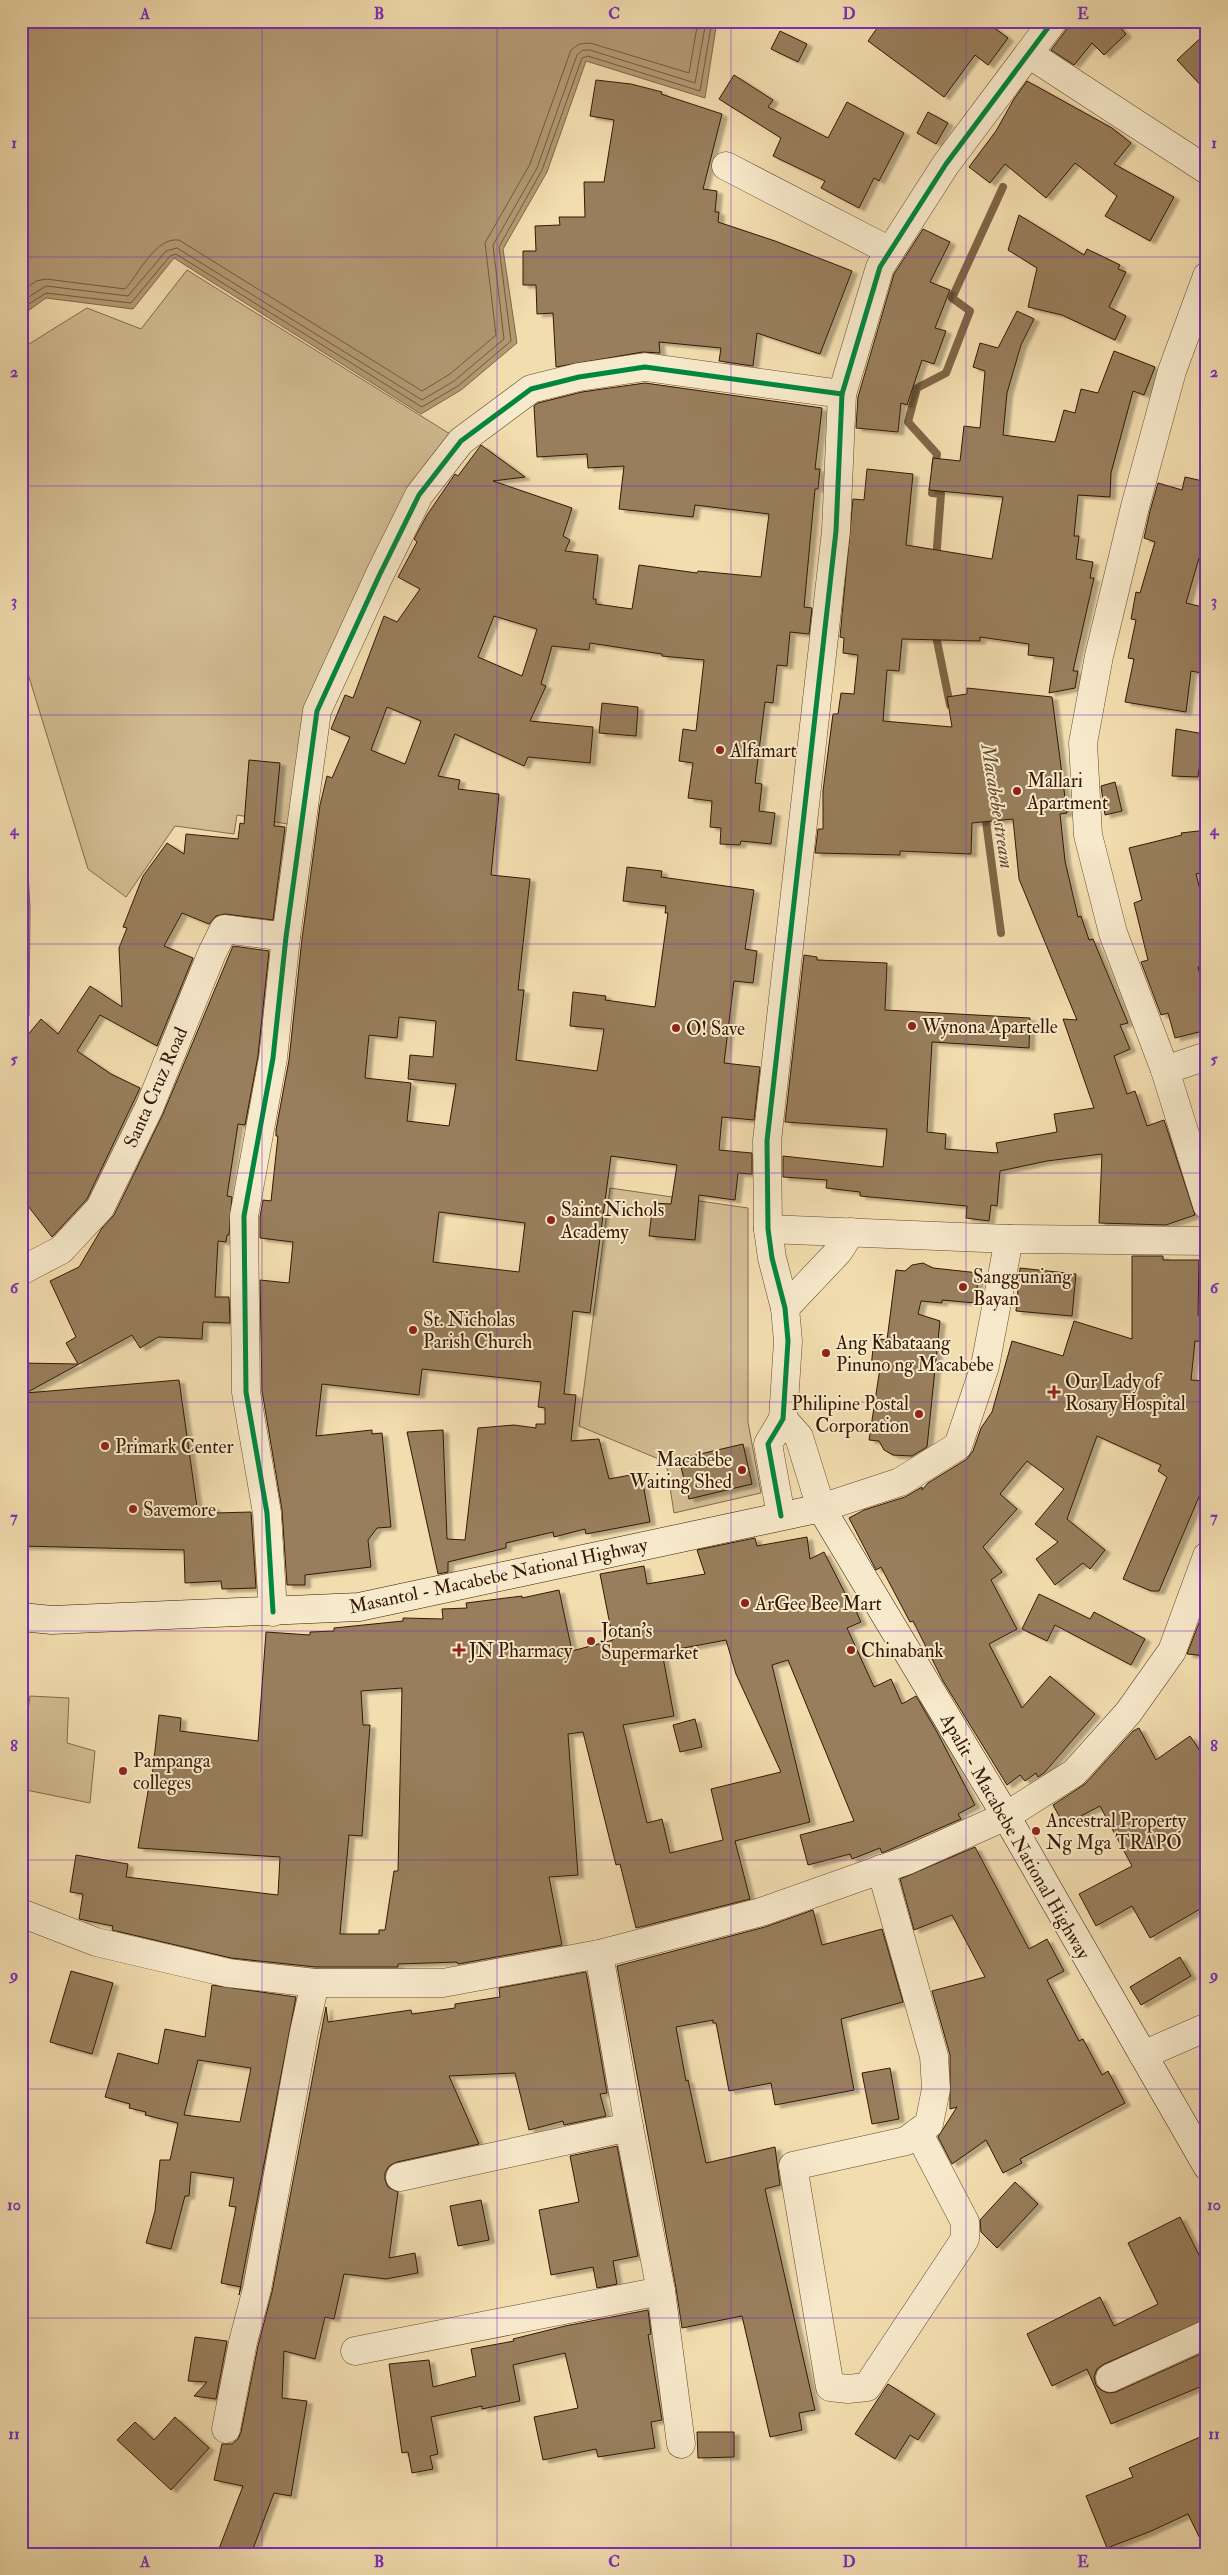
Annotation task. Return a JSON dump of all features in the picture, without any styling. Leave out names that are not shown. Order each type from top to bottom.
[{"type":"street","points":[[781,1516],[768,1444],[783,1419],[788,1341],[785,1308],[772,1258],[768,1229],[767,1142],[836,531],[842,394],[880,267],[946,164],[1053,21]]},
{"type":"street","points":[[1029,54],[1207,170]]},
{"type":"street","points":[[726,166],[890,251]]},
{"type":"street","points":[[1207,276],[1172,370],[1137,498],[1099,656],[1083,743],[1088,835],[1113,933],[1165,1070],[1207,1205]]},
{"type":"street","points":[[273,1612],[267,1513],[246,1392],[244,1216],[273,1058],[286,937],[317,711],[419,495],[461,441],[531,389],[579,377],[645,367],[842,394]]},
{"type":"street","name":"Santa Cruz Road","points":[[21,1271],[61,1250],[100,1208],[149,1108],[212,953],[224,929],[286,937]]},
{"type":"street","points":[[1165,1070],[1207,1056]]},
{"type":"street","points":[[768,1229],[1009,1239],[1207,1240]]},
{"type":"street","points":[[785,1308],[838,1252],[851,1232]]},
{"type":"street","name":"Masantol - Macabebe National Highway","points":[[21,1617],[52,1620],[359,1607],[821,1508],[900,1482],[958,1446],[985,1366],[1009,1239]]},
{"type":"street","name":"Apalit - Macabebe National Highway","points":[[783,1419],[798,1437],[821,1508],[1006,1816],[1207,2166]]},
{"type":"street","points":[[21,1914],[105,1944],[228,1972],[315,1983],[443,1983],[599,1954],[761,1912],[908,1860],[1006,1816],[1074,1772],[1128,1713],[1172,1651],[1207,1556]]},
{"type":"street","points":[[881,1869],[934,2056],[936,2089],[929,2124],[918,2132],[906,2141],[793,2166],[830,2387],[848,2389],[867,2387],[965,2240],[965,2222],[918,2132]]},
{"type":"street","points":[[599,1954],[629,2127],[661,2291],[681,2444]]},
{"type":"street","points":[[226,2429],[243,2342],[257,2289],[304,2032],[315,1983]]},
{"type":"street","points":[[1143,2055],[1207,2027]]},
{"type":"street","points":[[400,2177],[629,2127]]},
{"type":"street","points":[[355,2351],[661,2291]]},
{"type":"street","points":[[1110,2378],[1207,2334]]},
{"type":"shaded area","points":[[187,270],[450,434],[388,527],[293,825],[237,815],[234,834],[175,826],[126,897],[88,869],[21,651],[21,349],[87,308],[141,329]]},
{"type":"shaded area","points":[[610,1188],[748,1208],[748,1422],[761,1493],[674,1513],[666,1462],[579,1426]]},
{"type":"shaded area","points":[[30,1696],[69,1698],[67,1743],[95,1751],[90,1803],[21,1789],[21,1724],[26,1725]]},
{"type":"water","points":[[21,21],[717,21],[705,98],[586,61],[547,172],[503,249],[517,343],[461,390],[421,414],[174,258],[133,309],[46,298],[21,316]]},
{"type":"water","points":[[21,800],[25,814],[30,908],[29,1016],[21,1020]]},
{"type":"building","points":[[882,21],[985,21],[1008,38],[988,65],[975,55],[944,97],[868,41]]},
{"type":"building","points":[[1068,21],[1114,21],[1126,34],[1104,55],[1092,43],[1074,65],[1051,50],[1066,30]]},
{"type":"building","points":[[780,31],[807,44],[798,62],[771,49]]},
{"type":"building","points":[[1207,32],[1207,92],[1177,60]]},
{"type":"building","points":[[734,75],[773,100],[768,107],[828,138],[847,102],[904,133],[879,181],[874,178],[859,208],[821,188],[825,181],[773,156],[781,138],[719,99]]},
{"type":"building","points":[[596,80],[631,84],[662,92],[661,94],[722,114],[703,189],[717,191],[715,212],[719,212],[718,222],[775,241],[852,271],[820,354],[757,333],[753,366],[719,361],[721,348],[659,342],[660,353],[643,352],[556,367],[553,313],[537,314],[536,285],[523,285],[523,251],[536,251],[535,226],[560,225],[559,217],[585,217],[584,182],[604,182],[614,120],[590,116]]},
{"type":"building","points":[[1027,81],[1112,128],[1131,143],[1114,164],[1174,197],[1150,241],[1105,216],[1117,196],[1075,163],[1046,198],[1005,164],[990,183],[969,167],[996,131],[1014,99]]},
{"type":"building","points":[[928,112],[948,123],[936,144],[917,133]]},
{"type":"building","points":[[1019,215],[1084,255],[1087,249],[1120,265],[1118,269],[1126,272],[1109,307],[1126,316],[1115,340],[1062,315],[1028,307],[1037,268],[1008,250]]},
{"type":"building","points":[[923,229],[950,242],[930,282],[950,290],[935,328],[946,331],[934,364],[922,360],[907,405],[901,403],[898,432],[856,428],[858,397],[894,274]]},
{"type":"building","points":[[1017,311],[1034,319],[1021,345],[1007,393],[1003,435],[1055,442],[1064,410],[1075,413],[1081,389],[1098,393],[1114,351],[1155,367],[1144,395],[1133,391],[1111,473],[1110,497],[1078,495],[1074,536],[1079,536],[1076,559],[1093,562],[1090,578],[1094,578],[1073,671],[1078,671],[1075,688],[1049,693],[1054,658],[1028,655],[1029,644],[980,637],[980,641],[902,639],[899,671],[887,670],[883,721],[952,727],[947,697],[967,694],[967,688],[1052,697],[1067,813],[1060,814],[1065,861],[1078,917],[1081,916],[1089,940],[1093,939],[1128,1023],[1120,1025],[1130,1049],[1114,1056],[1127,1094],[1135,1091],[1147,1126],[1164,1120],[1195,1215],[1166,1225],[1099,1223],[1102,1154],[1047,1161],[1000,1171],[997,1206],[991,1205],[989,1221],[966,1218],[967,1206],[860,1196],[860,1192],[826,1188],[827,1180],[783,1177],[783,1156],[883,1167],[887,1129],[785,1122],[804,955],[817,957],[817,960],[887,963],[885,1010],[1030,1018],[1029,1048],[932,1042],[927,1132],[946,1134],[945,1149],[998,1153],[996,1143],[1057,1132],[1054,1114],[1094,1108],[1063,1019],[1077,1020],[1019,879],[1013,819],[972,823],[971,854],[900,851],[900,855],[815,853],[818,829],[823,829],[823,791],[833,714],[838,714],[841,693],[854,694],[858,655],[843,653],[844,638],[840,637],[853,499],[864,500],[867,469],[913,474],[906,545],[992,559],[1003,497],[929,490],[933,458],[960,461],[964,426],[980,428],[985,371],[973,367],[980,343],[998,348]]},
{"type":"building","points":[[645,383],[822,408],[815,469],[820,469],[818,489],[815,489],[804,607],[812,608],[809,634],[790,632],[787,666],[777,665],[773,703],[765,702],[755,783],[762,784],[759,811],[775,813],[771,844],[741,841],[740,845],[720,844],[721,828],[710,827],[712,801],[688,798],[693,763],[679,761],[683,729],[696,731],[704,660],[662,656],[662,654],[590,643],[589,650],[552,646],[541,684],[546,686],[530,721],[593,727],[590,763],[528,757],[524,766],[455,734],[438,776],[460,780],[458,789],[499,794],[491,875],[530,879],[518,990],[524,990],[516,1060],[597,1071],[604,1029],[570,1026],[573,992],[606,996],[605,1000],[655,1007],[668,913],[665,913],[666,906],[623,901],[627,867],[662,871],[661,877],[754,890],[745,949],[757,951],[753,983],[734,981],[724,1063],[760,1067],[754,1120],[722,1117],[719,1150],[752,1153],[752,1174],[738,1173],[735,1200],[699,1195],[695,1240],[649,1236],[653,1203],[671,1204],[677,1165],[611,1156],[590,1313],[573,1311],[564,1394],[576,1395],[571,1441],[599,1439],[609,1479],[641,1473],[650,1522],[586,1534],[585,1529],[554,1537],[553,1532],[506,1543],[506,1548],[448,1562],[448,1572],[438,1574],[407,1432],[443,1430],[447,1539],[465,1540],[478,1428],[514,1425],[536,1428],[536,1424],[545,1424],[545,1408],[538,1407],[541,1382],[422,1369],[419,1395],[322,1384],[316,1436],[372,1430],[372,1434],[382,1433],[391,1527],[377,1528],[368,1540],[371,1567],[305,1575],[305,1585],[287,1585],[282,1510],[262,1391],[260,1280],[289,1283],[293,1242],[260,1238],[260,1217],[263,1200],[271,1201],[278,1136],[276,1136],[276,1130],[289,1060],[302,939],[320,805],[327,776],[332,778],[350,737],[331,729],[345,695],[353,698],[384,616],[397,622],[420,589],[398,577],[417,542],[414,539],[427,515],[455,474],[458,476],[481,445],[525,477],[493,481],[572,508],[563,536],[570,540],[565,551],[598,555],[593,599],[596,599],[596,604],[632,609],[639,565],[697,573],[698,571],[761,577],[769,514],[695,505],[693,517],[619,509],[624,466],[588,468],[587,454],[537,457],[534,406],[538,403],[582,392]],"holes":[[[494,616],[537,629],[522,676],[478,657]],[[387,707],[421,721],[405,764],[371,750]],[[399,1017],[436,1021],[433,1057],[410,1055],[408,1079],[456,1084],[449,1126],[407,1121],[411,1083],[365,1078],[369,1035],[397,1038]],[[439,1212],[525,1223],[519,1272],[433,1262]]]},
{"type":"building","points":[[1185,477],[1207,482],[1207,560],[1199,558],[1186,603],[1207,608],[1207,674],[1191,671],[1186,712],[1125,702],[1134,659],[1128,658],[1136,620],[1131,619],[1136,592],[1140,593],[1155,542],[1144,538],[1150,511],[1158,483],[1182,490]]},
{"type":"building","points":[[602,703],[638,707],[636,736],[599,733]]},
{"type":"building","points":[[1176,729],[1204,734],[1198,777],[1172,776]]},
{"type":"building","points":[[249,760],[280,763],[274,826],[285,827],[273,920],[225,914],[216,916],[209,924],[182,913],[164,946],[193,958],[157,1046],[100,1015],[77,1051],[111,1074],[140,1088],[87,1199],[52,1237],[21,1197],[21,1043],[41,1019],[58,1034],[90,986],[122,1007],[119,948],[127,928],[123,927],[143,876],[167,843],[184,854],[186,834],[238,839],[240,823],[244,824]]},
{"type":"building","points":[[1115,782],[1122,811],[1105,815],[1101,786]]},
{"type":"building","points":[[1207,830],[1207,872],[1196,874],[1207,917],[1207,964],[1198,967],[1207,1002],[1207,1030],[1175,1038],[1168,1013],[1161,1015],[1141,962],[1148,960],[1134,903],[1142,900],[1129,848],[1182,835],[1181,833]]},
{"type":"building","points":[[233,946],[269,951],[258,1056],[245,1125],[238,1124],[227,1196],[232,1197],[229,1235],[227,1235],[226,1242],[218,1241],[215,1297],[229,1297],[230,1323],[203,1322],[202,1339],[158,1337],[140,1348],[132,1335],[26,1393],[179,1380],[197,1507],[214,1507],[215,1513],[251,1512],[256,1588],[222,1589],[221,1581],[185,1583],[184,1550],[21,1546],[21,1363],[78,1364],[66,1343],[76,1337],[50,1281],[79,1267],[102,1228],[114,1215],[163,1114]]},
{"type":"building","points":[[1132,1256],[1163,1256],[1163,1260],[1199,1260],[1198,1315],[1207,1316],[1207,1342],[1195,1341],[1191,1380],[1207,1381],[1207,1478],[1159,1591],[1151,1591],[1123,1579],[1167,1477],[1158,1471],[1161,1465],[1097,1436],[1067,1519],[1105,1550],[1090,1569],[1083,1563],[1055,1585],[1036,1559],[1058,1542],[1035,1524],[1064,1489],[1027,1461],[1000,1494],[1017,1509],[983,1547],[1002,1572],[991,1580],[1017,1629],[989,1644],[1022,1708],[1050,1676],[1095,1714],[1044,1773],[1038,1777],[1036,1773],[1025,1781],[1020,1775],[1007,1785],[943,1681],[913,1621],[910,1622],[881,1567],[876,1570],[849,1518],[864,1510],[905,1497],[922,1487],[922,1490],[928,1483],[967,1459],[973,1451],[981,1428],[992,1412],[1012,1341],[1063,1356],[1074,1321],[1132,1339]]},
{"type":"building","points":[[923,1263],[933,1268],[979,1273],[975,1303],[942,1300],[942,1303],[921,1301],[918,1314],[940,1321],[927,1447],[912,1456],[893,1455],[884,1450],[879,1441],[869,1440],[880,1368],[871,1368],[874,1338],[887,1340],[896,1270],[905,1271],[912,1265]]},
{"type":"building","points":[[1020,1268],[1076,1274],[1072,1316],[1016,1311]]},
{"type":"building","points":[[743,1444],[752,1484],[689,1499],[679,1459]]},
{"type":"building","points":[[807,1537],[810,1559],[824,1552],[861,1622],[847,1628],[874,1687],[891,1679],[902,1704],[916,1696],[975,1805],[958,1814],[961,1819],[882,1853],[880,1848],[852,1859],[850,1854],[808,1865],[800,1835],[854,1821],[788,1660],[772,1665],[810,1822],[735,1841],[750,1899],[636,1928],[620,1864],[616,1865],[583,1732],[568,1734],[578,1875],[549,1877],[562,1945],[458,1964],[457,1962],[398,1964],[398,1967],[316,1967],[231,1958],[112,1930],[113,1926],[79,1919],[83,1894],[70,1892],[76,1855],[128,1864],[126,1877],[278,1895],[280,1857],[138,1848],[149,1786],[151,1786],[159,1715],[181,1718],[180,1731],[258,1741],[266,1632],[310,1635],[310,1632],[334,1631],[334,1628],[403,1621],[403,1618],[443,1619],[442,1609],[467,1608],[466,1603],[522,1596],[522,1598],[559,1590],[572,1651],[613,1640],[600,1574],[644,1566],[647,1584],[705,1574],[697,1550],[755,1538],[757,1546]],"holes":[[[726,1640],[736,1674],[781,1772],[711,1789],[723,1840],[670,1853],[662,1819],[647,1823],[623,1725],[674,1716],[662,1652]],[[402,1688],[398,1871],[394,1871],[385,1930],[379,1930],[379,1934],[340,1934],[349,1835],[362,1836],[370,1725],[363,1725],[361,1691]]]},
{"type":"building","points":[[1039,1594],[1090,1619],[1094,1612],[1145,1639],[1131,1665],[1055,1625],[1047,1641],[1022,1629]]},
{"type":"building","points":[[1207,1602],[1207,1656],[1187,1654]]},
{"type":"building","points":[[695,1719],[702,1747],[680,1752],[673,1725]]},
{"type":"building","points":[[1139,1728],[1156,1760],[1190,1736],[1207,1761],[1207,1905],[1150,1938],[1132,1906],[1096,1926],[1079,1894],[1132,1866],[1100,1806],[1064,1825],[1053,1805],[1085,1784],[1133,1731]]},
{"type":"building","points":[[975,1847],[1029,1949],[1047,1939],[1064,1971],[1047,1980],[1079,2041],[1083,2039],[1102,2075],[1108,2071],[1125,2103],[1020,2159],[1022,2163],[1003,2173],[986,2140],[952,2164],[938,2137],[957,2107],[950,2109],[950,2055],[932,1991],[985,1977],[952,1915],[914,1930],[900,1879]]},
{"type":"building","points":[[813,1910],[822,1945],[882,1929],[903,2002],[841,2019],[854,2090],[775,2105],[771,2083],[729,2091],[716,2023],[713,2023],[713,2020],[676,2027],[686,2081],[688,2080],[706,2163],[775,2147],[780,2185],[765,2189],[815,2410],[799,2413],[802,2430],[770,2437],[742,2316],[682,2328],[617,1966],[765,1927]]},
{"type":"building","points":[[1180,1957],[1191,1976],[1141,2005],[1130,1987]]},
{"type":"building","points":[[71,1971],[113,1983],[92,2054],[50,2042]]},
{"type":"building","points":[[586,1972],[607,2093],[600,2094],[606,2116],[564,2125],[563,2121],[529,2130],[515,2073],[449,2076],[479,2144],[397,2162],[389,2166],[385,2173],[388,2187],[398,2192],[389,2258],[415,2253],[418,2273],[386,2279],[344,2274],[334,2319],[325,2317],[315,2359],[284,2351],[282,2398],[307,2401],[291,2496],[274,2493],[251,2554],[217,2554],[243,2486],[214,2480],[222,2444],[232,2444],[238,2439],[241,2432],[258,2346],[272,2292],[326,2007],[328,2022],[411,2010],[412,2014],[455,2008],[455,2004],[500,1997],[499,1988]]},
{"type":"building","points":[[212,1985],[296,1997],[241,2287],[221,2283],[236,2207],[229,2206],[234,2178],[191,2172],[189,2196],[185,2196],[171,2249],[146,2243],[155,2211],[160,2160],[170,2160],[178,2123],[145,2115],[146,2112],[129,2108],[130,2104],[105,2097],[118,2053],[158,2064],[165,2029],[205,2037]],"holes":[[[198,2060],[251,2068],[240,2122],[184,2115]]]},
{"type":"building","points":[[890,2068],[899,2119],[872,2124],[862,2073]]},
{"type":"building","points":[[617,2146],[638,2256],[613,2261],[617,2284],[597,2288],[593,2267],[551,2275],[539,2210],[579,2202],[570,2156]]},
{"type":"building","points":[[1015,2182],[1038,2204],[997,2248],[981,2232],[980,2220]]},
{"type":"building","points":[[481,2200],[489,2240],[458,2246],[450,2206]]},
{"type":"building","points":[[1180,2217],[1207,2271],[1207,2319],[1104,2364],[1097,2369],[1094,2377],[1096,2385],[1101,2390],[1108,2393],[1116,2392],[1207,2351],[1207,2384],[1111,2424],[1087,2369],[1052,2386],[1027,2334],[1100,2297],[1114,2326],[1158,2304],[1128,2243]]},
{"type":"building","points":[[648,2310],[651,2334],[648,2335],[662,2420],[651,2422],[655,2448],[598,2457],[596,2449],[543,2460],[534,2417],[578,2408],[565,2353],[513,2365],[520,2401],[482,2409],[482,2406],[431,2417],[438,2454],[430,2456],[433,2469],[412,2473],[408,2452],[402,2453],[389,2364],[429,2360],[433,2387],[476,2376],[471,2349],[514,2341],[513,2339],[565,2326]]},
{"type":"building","points":[[195,2337],[227,2341],[216,2399],[194,2396],[207,2382],[188,2381]]},
{"type":"building","points":[[888,2384],[935,2414],[918,2440],[910,2435],[895,2459],[855,2434]]},
{"type":"building","points":[[175,2417],[209,2448],[171,2490],[117,2440],[135,2422],[154,2440]]},
{"type":"building","points":[[697,2432],[734,2432],[734,2457],[698,2458]]},
{"type":"building","points":[[1207,2434],[1207,2553],[1188,2514],[1149,2532],[1107,2548],[1086,2496],[1133,2477],[1129,2468]]},
{"type":"waterway","name":"Macabebe stream","points":[[935,468],[937,454],[908,422],[917,388],[946,373],[970,311],[952,298],[1003,187]]},
{"type":"waterway","name":"Macabebe stream","points":[[934,482],[932,493],[941,494],[936,560]]},
{"type":"waterway","name":"Macabebe stream","points":[[935,631],[950,705]]},
{"type":"waterway","name":"Macabebe stream","points":[[985,814],[1001,933]]},
{"type":"cycle path","points":[[781,1516],[768,1444],[783,1419],[788,1341],[785,1308],[772,1258],[768,1229],[767,1141],[836,531],[842,394],[880,267],[946,164],[1053,21]]},
{"type":"cycle path","points":[[273,1612],[267,1513],[246,1392],[244,1216],[273,1058],[286,937],[317,711],[379,576],[419,495],[461,441],[531,389],[579,377],[645,367],[842,394]]},
{"type":"place","name":"Alfamart","points":[[720,750]]},
{"type":"place","name":"Mallari Apartment","points":[[1017,791]]},
{"type":"place","name":"Wynona Apartelle","points":[[912,1026]]},
{"type":"place","name":"O! Save","points":[[676,1028]]},
{"type":"place","name":"Saint Nichols Academy","points":[[551,1220]]},
{"type":"place","name":"Sangguniang Bayan","points":[[963,1287]]},
{"type":"place","name":"St. Nicholas Parish Church","points":[[413,1330]]},
{"type":"place","name":"Ang Kabataang Pinuno ng Macabebe","points":[[826,1353]]},
{"type":"place","name":"Our Lady of Rosary Hospital","points":[[1054,1392]]},
{"type":"place","name":"Philipine Postal Corporation","points":[[919,1414]]},
{"type":"place","name":"Primark Center","points":[[105,1446]]},
{"type":"place","name":"Macabebe Waiting Shed","points":[[742,1470]]},
{"type":"place","name":"Savemore","points":[[133,1509]]},
{"type":"place","name":"ArGee Bee Mart","points":[[745,1603]]},
{"type":"place","name":"Jotan's Supermarket","points":[[591,1641]]},
{"type":"place","name":"JN Pharmacy","points":[[459,1650]]},
{"type":"place","name":"Chinabank","points":[[851,1650]]},
{"type":"place","name":"Pampanga colleges","points":[[123,1771]]},
{"type":"place","name":"Ancestral Property Ng Mga TRAPO","points":[[1036,1831]]}]
